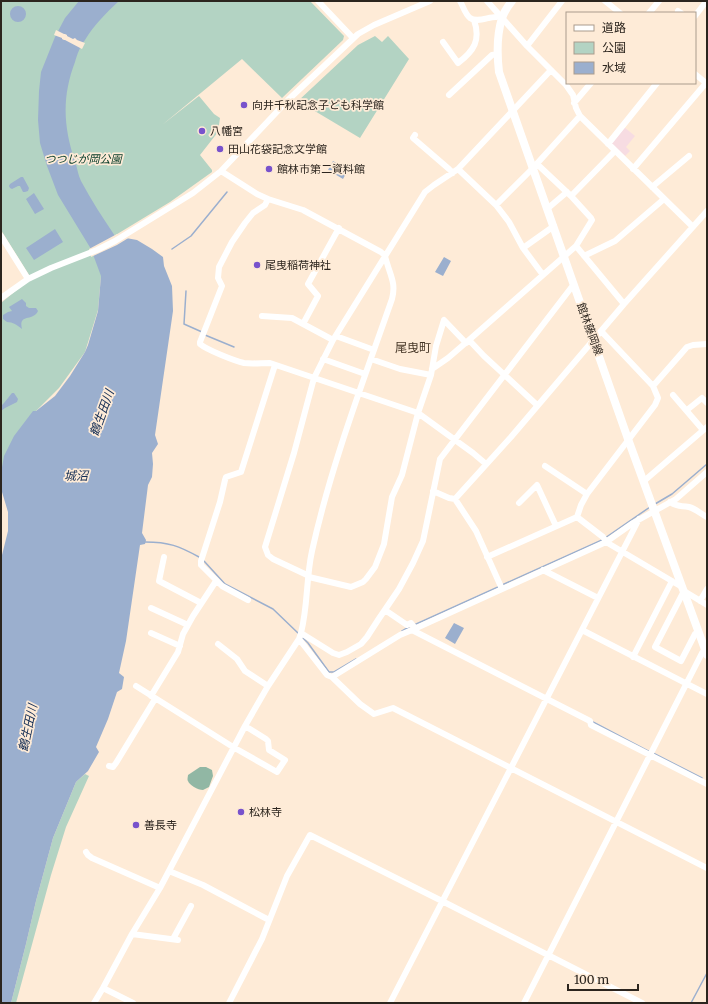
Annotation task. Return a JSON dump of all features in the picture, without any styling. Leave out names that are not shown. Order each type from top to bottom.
[{"type":"main road","name":"館林藤岡線","points":[[512,1],[503,17],[500,28],[498,54],[499,72],[535,166],[547,209],[628,439],[706,652]]},
{"type":"street","points":[[318,1],[353,38]]},
{"type":"street","points":[[2,295],[28,279],[51,268],[83,257],[97,250],[128,233],[193,193],[222,171],[288,100],[353,38],[362,31],[374,25],[430,1]]},
{"type":"street","points":[[460,1],[466,14],[474,20],[503,17]]},
{"type":"street","points":[[487,1],[503,17],[527,46],[571,90],[574,103],[580,116],[693,227]]},
{"type":"street","points":[[527,46],[562,1]]},
{"type":"street","points":[[605,1],[619,12]]},
{"type":"street","points":[[650,12],[658,1]]},
{"type":"street","points":[[696,15],[705,3]]},
{"type":"street","points":[[443,42],[458,63],[472,51],[475,44],[477,31],[474,20]]},
{"type":"street","points":[[449,95],[492,55],[498,54]]},
{"type":"street","points":[[537,405],[444,320],[436,346],[432,372],[418,413],[402,475],[392,497],[384,544],[372,572],[363,582],[351,587],[309,577],[268,555],[265,548],[294,454],[314,378],[335,338],[425,192],[455,171],[551,70]]},
{"type":"street","points":[[633,169],[706,83],[696,75]]},
{"type":"street","points":[[574,103],[590,84]]},
{"type":"street","points":[[608,144],[656,84]]},
{"type":"street","points":[[496,205],[535,166],[580,116]]},
{"type":"street","points":[[415,135],[413,138],[449,169],[455,171],[496,205],[509,222],[523,248],[543,276]]},
{"type":"street","points":[[547,209],[569,194],[615,151]]},
{"type":"street","points":[[652,187],[689,156]]},
{"type":"street","points":[[371,359],[400,368],[432,372],[576,246],[592,220],[591,218],[569,194],[535,166]]},
{"type":"street","points":[[94,1003],[132,934],[160,888],[233,747],[268,686],[300,636],[312,551],[323,509],[365,374],[394,291],[393,279],[386,263],[385,256],[382,252],[304,210],[257,194],[222,171]]},
{"type":"street","points":[[268,199],[265,205],[253,213],[232,242],[219,267],[218,278],[222,286],[200,344],[218,354],[245,363],[270,363],[418,413],[486,464]]},
{"type":"street","points":[[584,256],[615,241],[664,199]]},
{"type":"street","points":[[455,499],[624,304],[707,211]]},
{"type":"street","points":[[523,248],[554,226]]},
{"type":"street","points":[[304,324],[318,296],[308,284],[339,228]]},
{"type":"street","points":[[2,239],[28,279]]},
{"type":"street","points":[[576,246],[624,304]]},
{"type":"street","points":[[300,636],[339,655],[361,644],[399,589],[413,564],[423,541],[440,459],[574,284]]},
{"type":"street","points":[[262,316],[292,318],[335,338],[374,350]]},
{"type":"street","points":[[487,557],[577,517],[587,494],[656,403],[658,398],[653,386],[601,331]]},
{"type":"street","points":[[653,386],[687,347],[707,344]]},
{"type":"street","points":[[323,359],[365,374]]},
{"type":"street","points":[[248,600],[226,589],[201,565],[226,477],[241,472],[275,365]]},
{"type":"street","points":[[644,481],[705,428],[673,395]]},
{"type":"street","points":[[687,410],[702,398],[707,403]]},
{"type":"street","points":[[544,466],[587,494]]},
{"type":"street","points":[[332,677],[400,635],[606,542],[639,519],[676,499],[707,472]]},
{"type":"street","points":[[520,503],[537,485],[556,526]]},
{"type":"street","points":[[433,491],[455,499],[476,531],[502,589]]},
{"type":"street","points":[[670,502],[677,506],[693,509],[707,517]]},
{"type":"street","points":[[577,517],[603,537],[606,542],[672,581],[707,605]]},
{"type":"street","points":[[390,1003],[639,519]]},
{"type":"street","points":[[164,557],[159,581],[201,603]]},
{"type":"street","points":[[543,570],[598,598]]},
{"type":"street","points":[[109,766],[113,767],[116,763],[178,652],[182,634],[216,581]]},
{"type":"street","points":[[633,657],[672,581]]},
{"type":"street","points":[[683,589],[655,647],[681,661],[695,634],[699,632]]},
{"type":"street","points":[[700,601],[707,589]]},
{"type":"street","points":[[151,608],[188,625]]},
{"type":"street","points":[[385,610],[407,625],[411,623],[414,629],[590,721],[591,725],[707,784]]},
{"type":"street","points":[[582,630],[707,694]]},
{"type":"street","points":[[151,633],[180,646]]},
{"type":"street","points":[[300,636],[327,675],[332,677],[360,704],[374,714],[392,708],[707,868]]},
{"type":"street","points":[[218,644],[237,660],[245,671],[268,686]]},
{"type":"street","points":[[524,1003],[702,653],[706,652]]},
{"type":"street","points":[[136,686],[233,747],[277,772],[285,760],[269,750],[268,741],[245,726]]},
{"type":"street","points":[[229,1003],[262,939],[287,876],[310,835],[642,1003]]},
{"type":"street","points":[[86,852],[92,858],[160,888]]},
{"type":"street","points":[[168,871],[203,885],[269,920]]},
{"type":"street","points":[[132,934],[175,939],[192,906]]},
{"type":"street","points":[[103,988],[133,1003]]},
{"type":"shaded area","points":[[624,127],[635,136],[626,147],[630,151],[625,156],[611,143]]},
{"type":"green space","name":"つつじが岡公園","points":[[1,1],[310,1],[344,36],[343,40],[282,98],[242,59],[162,125],[199,96],[214,114],[220,118],[218,132],[200,155],[212,172],[170,202],[109,239],[101,276],[98,310],[85,352],[59,388],[36,411],[8,451],[2,492],[1,567],[1,303],[31,278],[1,230]]},
{"type":"green space","points":[[375,36],[382,42],[388,36],[409,59],[360,138],[298,101],[358,45]]},
{"type":"green space","points":[[200,767],[206,767],[212,770],[213,776],[209,787],[203,790],[192,786],[188,780],[188,775]]},
{"type":"green space","points":[[85,774],[89,776],[66,827],[51,875],[16,1003],[11,1003],[53,838],[76,782]]},
{"type":"water","name":"城沼","points":[[79,1],[119,1],[96,24],[82,45],[77,56],[68,87],[66,99],[66,123],[79,176],[93,202],[115,236],[137,240],[163,257],[164,266],[172,286],[173,311],[155,435],[158,444],[152,453],[152,477],[148,485],[142,533],[146,540],[145,544],[140,545],[126,641],[119,673],[124,677],[122,689],[117,692],[108,719],[96,747],[99,752],[88,771],[76,782],[53,838],[11,1003],[1,1003],[1,559],[8,531],[8,512],[2,492],[1,473],[4,456],[14,436],[33,411],[36,411],[55,396],[85,352],[98,311],[101,276],[91,249],[58,195],[40,143],[38,120],[41,72],[55,37],[65,18]]},
{"type":"water","points":[[18,6],[25,11],[26,14],[21,21],[18,22],[11,17],[10,14],[15,7]]},
{"type":"water","points":[[333,161],[348,170],[343,179],[328,170]]},
{"type":"water","points":[[23,177],[29,188],[28,191],[23,192],[20,186],[12,189],[9,186]]},
{"type":"water","points":[[34,193],[44,209],[35,214],[26,199]]},
{"type":"water","points":[[55,229],[63,242],[34,260],[26,248]]},
{"type":"water","points":[[444,257],[451,261],[443,276],[435,272]]},
{"type":"water","points":[[22,299],[26,303],[26,306],[29,308],[36,308],[38,311],[33,316],[22,321],[22,329],[15,324],[7,322],[3,319],[3,315],[12,311],[9,307]]},
{"type":"water","points":[[12,393],[14,393],[18,399],[17,402],[1,411],[1,406]]},
{"type":"water","points":[[454,623],[464,628],[455,644],[445,638]]},
{"type":"pier","points":[[56,30],[73,39],[75,38],[85,43],[82,49],[54,35]]},
{"type":"pier","points":[[117,234],[130,237],[91,257],[89,249]]},
{"type":"waterway","points":[[172,249],[191,236],[227,192]]},
{"type":"waterway","points":[[186,291],[184,324],[202,332]]},
{"type":"waterway","points":[[205,335],[234,347]]},
{"type":"waterway","points":[[655,504],[672,494],[707,464]]},
{"type":"waterway","points":[[605,538],[650,507]]},
{"type":"waterway","points":[[502,585],[602,540]]},
{"type":"waterway","points":[[145,542],[174,545],[199,557]]},
{"type":"waterway","points":[[204,561],[225,584],[273,609],[299,634]]},
{"type":"waterway","points":[[414,625],[498,587]]},
{"type":"waterway","points":[[402,631],[409,627]]},
{"type":"waterway","points":[[302,637],[329,672],[334,672],[356,659]]},
{"type":"waterway","points":[[593,722],[650,752]]},
{"type":"waterway","points":[[653,753],[702,778]]},
{"type":"waterway","points":[[691,1003],[707,973]]},
{"type":"place","name":"向井千秋記念子ども科学館","points":[[244,105]]},
{"type":"place","name":"八幡宮","points":[[202,131]]},
{"type":"place","name":"田山花袋記念文学館","points":[[220,149]]},
{"type":"place","name":"館林市第二資料館","points":[[269,169]]},
{"type":"place","name":"尾曳稲荷神社","points":[[257,265]]},
{"type":"place","name":"松林寺","points":[[241,812]]},
{"type":"place","name":"善長寺","points":[[136,825]]},
{"type":"district","name":"尾曳町","points":[[413,348]]},
{"type":"water label","name":"鶴生田川","points":[[102,413]]},
{"type":"water label","name":"鶴生田川","points":[[28,728]]}]
